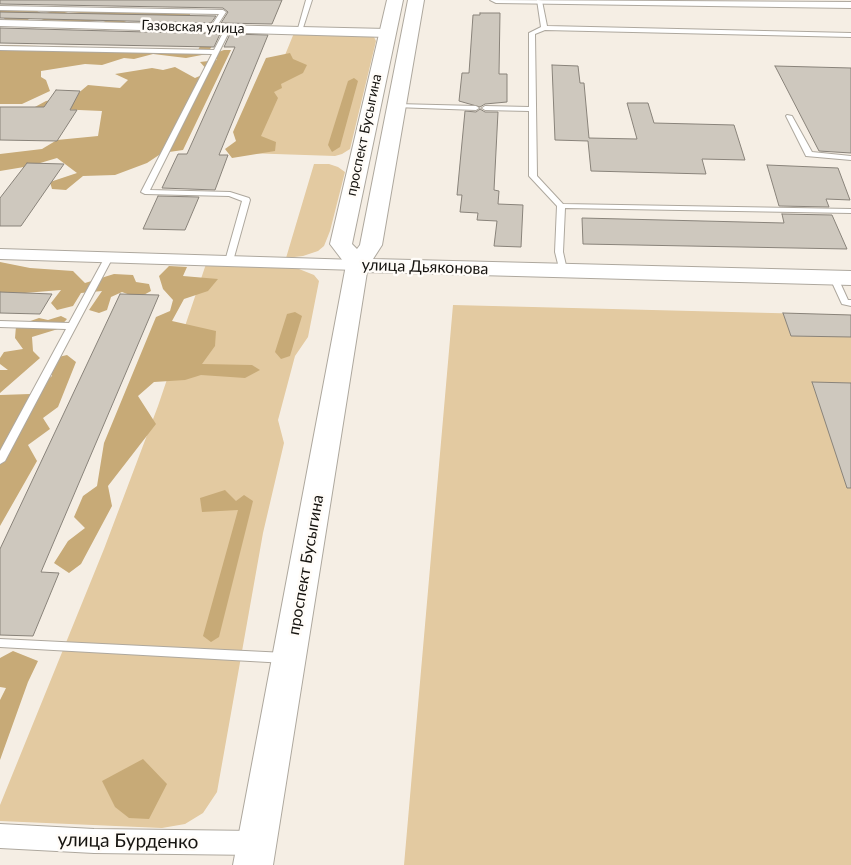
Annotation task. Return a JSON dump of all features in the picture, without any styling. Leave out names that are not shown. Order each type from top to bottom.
[{"type":"main road","name":"проспект Бусыгина","points":[[357,265],[341,244],[395,0]]},
{"type":"main road","name":"проспект Бусыгина","points":[[255,854],[357,265],[371,245],[416,0]]},
{"type":"main road","name":"улица Дьяконова","points":[[357,265],[843,278]]},
{"type":"street","points":[[496,0],[851,6]]},
{"type":"street","name":"Газовская улица","points":[[0,22],[387,33]]},
{"type":"street","name":"улица Дьяконова","points":[[0,254],[357,265]]},
{"type":"street","name":"улица Бурденко","points":[[0,836],[94,841],[255,854]]},
{"type":"lane","points":[[299,31],[309,0]]},
{"type":"lane","points":[[539,1],[544,28]]},
{"type":"lane","points":[[0,8],[223,12],[213,28]]},
{"type":"lane","points":[[228,28],[145,192],[230,194],[246,200],[229,261]]},
{"type":"lane","points":[[851,35],[544,28],[532,33],[531,109],[532,176],[561,206],[851,211]]},
{"type":"lane","points":[[0,48],[215,52]]},
{"type":"lane","points":[[397,106],[476,108]]},
{"type":"lane","points":[[485,108],[531,109]]},
{"type":"lane","points":[[789,116],[809,154],[851,158]]},
{"type":"lane","points":[[561,206],[559,252],[563,270]]},
{"type":"lane","points":[[0,461],[109,257]]},
{"type":"lane","points":[[843,278],[845,302],[851,303]]},
{"type":"lane","points":[[0,324],[72,326]]},
{"type":"lane","points":[[0,643],[290,658]]},
{"type":"shaded area","points":[[0,7],[34,9],[42,14],[58,10],[68,13],[93,11],[190,13],[190,20],[182,25],[153,24],[150,17],[137,17],[124,22],[110,24],[101,20],[86,22],[44,20],[33,16],[25,22],[7,22],[3,17],[0,17]]},
{"type":"shaded area","points":[[294,33],[366,35],[374,37],[376,41],[350,149],[342,154],[335,156],[245,153]]},
{"type":"shaded area","points":[[217,38],[207,54],[186,58],[153,54],[134,59],[124,58],[102,65],[85,64],[41,71],[41,77],[46,80],[50,91],[22,104],[0,104],[0,45],[198,50],[204,39]]},
{"type":"shaded area","points":[[231,50],[183,150],[162,153],[147,163],[115,175],[83,176],[66,190],[52,189],[50,182],[77,173],[57,158],[30,166],[0,171],[0,154],[42,149],[57,140],[98,136],[102,111],[33,108],[46,101],[76,95],[88,85],[120,88],[128,80],[115,74],[152,68],[163,70],[175,67],[195,78],[209,72],[200,62],[217,60],[212,54]]},
{"type":"shaded area","points":[[290,53],[293,59],[307,65],[303,73],[281,84],[282,88],[274,92],[278,98],[261,136],[276,142],[275,151],[232,158],[225,149],[236,141],[233,132],[266,58]]},
{"type":"shaded area","points":[[354,78],[358,81],[340,147],[332,152],[328,145],[348,81]]},
{"type":"shaded area","points":[[314,164],[329,164],[345,172],[330,231],[324,246],[318,251],[303,256],[286,258]]},
{"type":"shaded area","points":[[0,262],[30,268],[73,271],[85,283],[114,274],[133,275],[136,282],[149,284],[151,291],[138,298],[122,292],[111,297],[107,310],[99,313],[89,310],[102,291],[81,293],[73,306],[57,310],[51,303],[61,290],[0,295]]},
{"type":"shaded area","points":[[206,264],[294,267],[314,275],[319,281],[308,337],[295,356],[278,420],[284,443],[263,533],[217,792],[203,813],[185,824],[162,828],[0,821],[0,805],[104,549],[158,406]]},
{"type":"shaded area","points":[[169,266],[187,267],[183,276],[218,279],[208,291],[184,299],[172,321],[216,331],[215,346],[202,364],[252,365],[260,370],[245,378],[201,375],[185,380],[154,382],[138,396],[156,424],[108,486],[112,506],[81,564],[69,573],[54,563],[68,541],[85,528],[74,517],[83,496],[97,486],[104,443],[156,317],[170,311],[173,300],[163,289],[159,276]]},
{"type":"shaded area","points":[[453,305],[851,315],[851,865],[404,865]]},
{"type":"shaded area","points":[[295,312],[302,316],[290,356],[281,359],[275,352],[287,314]]},
{"type":"shaded area","points":[[61,316],[67,319],[58,329],[32,337],[33,351],[40,358],[0,393],[0,370],[8,370],[0,364],[0,358],[4,352],[23,349],[15,338],[16,326],[39,318],[48,320]]},
{"type":"shaded area","points":[[67,355],[76,362],[58,407],[43,418],[50,429],[28,445],[37,461],[0,526],[0,395],[30,394],[52,376],[50,359]]},
{"type":"shaded area","points":[[225,490],[236,501],[244,495],[253,501],[219,637],[211,642],[203,636],[238,510],[202,512],[200,498]]},
{"type":"shaded area","points":[[13,651],[38,661],[28,682],[0,760],[0,700],[6,688],[0,687],[0,658]]},
{"type":"shaded area","points":[[143,759],[167,784],[149,819],[129,818],[115,807],[102,781]]},
{"type":"building","points":[[0,0],[282,0],[272,24],[221,23],[228,12],[223,8],[0,4]]},
{"type":"building","points":[[0,12],[216,16],[211,23],[0,18]]},
{"type":"building","points":[[480,13],[500,13],[499,74],[507,74],[507,102],[485,104],[480,107],[459,101],[462,73],[469,73],[473,15],[480,15]]},
{"type":"building","points":[[0,28],[220,34],[214,47],[0,43]]},
{"type":"building","points":[[230,34],[268,35],[219,155],[228,155],[215,190],[162,188],[178,154],[187,154],[235,47],[224,47]]},
{"type":"building","points":[[552,65],[578,66],[580,83],[584,83],[589,138],[637,139],[627,103],[648,103],[654,123],[734,125],[745,160],[702,159],[706,174],[591,171],[588,141],[555,140]]},
{"type":"building","points":[[775,66],[851,68],[851,153],[819,151]]},
{"type":"building","points":[[56,90],[80,91],[70,110],[77,110],[57,141],[0,140],[0,107],[44,107]]},
{"type":"building","points":[[480,109],[485,112],[498,112],[494,190],[499,191],[498,204],[523,205],[521,247],[494,246],[497,221],[477,220],[478,213],[460,212],[462,195],[457,195],[465,111],[476,112]]},
{"type":"building","points":[[27,163],[64,164],[21,226],[0,226],[0,198]]},
{"type":"building","points":[[767,165],[838,168],[850,200],[826,199],[829,207],[779,206]]},
{"type":"building","points":[[158,196],[199,197],[185,230],[143,229]]},
{"type":"building","points":[[782,214],[832,215],[847,249],[583,244],[582,218],[784,223]]},
{"type":"building","points":[[0,292],[52,294],[40,314],[0,313]]},
{"type":"building","points":[[120,294],[159,295],[41,572],[59,573],[33,636],[0,635],[0,549]]},
{"type":"building","points":[[783,313],[851,315],[851,337],[791,336]]},
{"type":"building","points":[[812,382],[851,383],[851,488],[847,488]]}]
